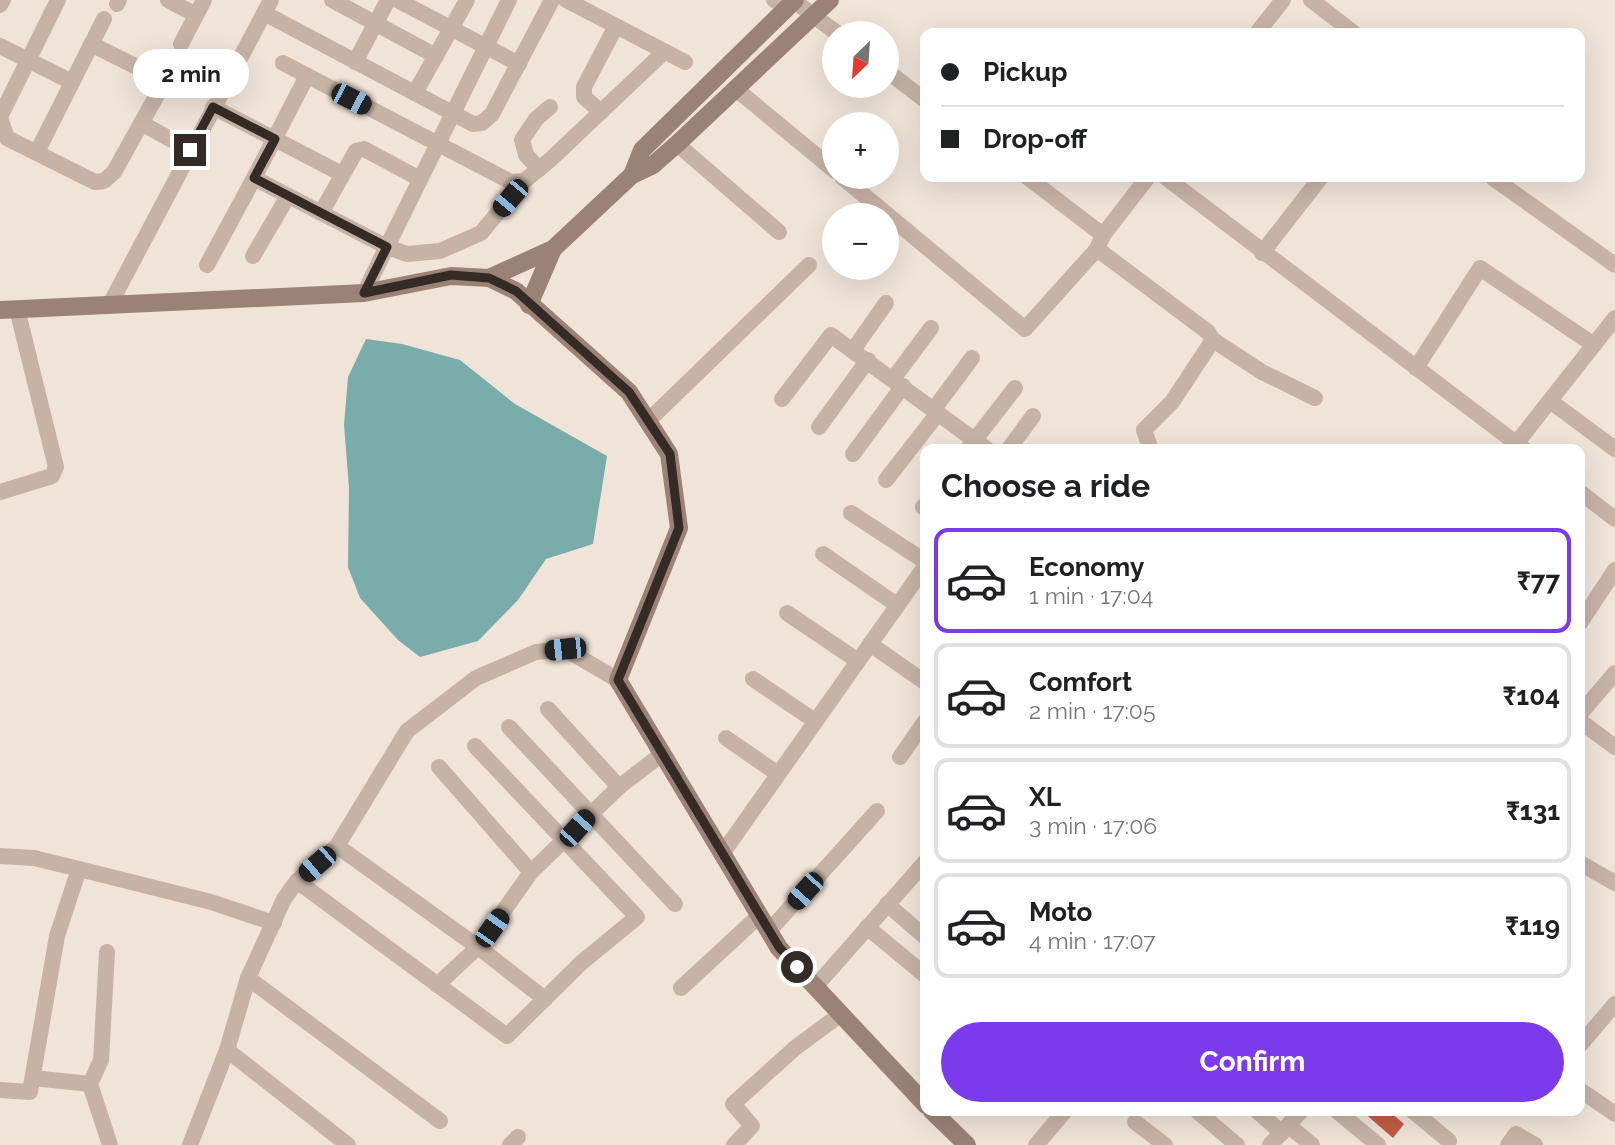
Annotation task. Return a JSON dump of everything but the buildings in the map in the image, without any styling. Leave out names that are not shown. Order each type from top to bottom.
[{"type":"street","points":[[0,5],[3,0]]},
{"type":"street","points":[[58,0],[0,118],[7,138],[96,182],[104,181],[114,172],[164,81],[200,7],[168,0]]},
{"type":"street","points":[[331,0],[436,56]]},
{"type":"street","points":[[355,62],[388,0]]},
{"type":"street","points":[[397,0],[519,64]]},
{"type":"street","points":[[415,93],[467,0]]},
{"type":"street","points":[[364,293],[509,0]]},
{"type":"street","points":[[109,306],[267,7],[355,62],[473,124],[482,123],[492,114],[552,0]]},
{"type":"street","points":[[566,0],[685,62]]},
{"type":"street","points":[[489,278],[553,248],[632,175],[653,165],[677,144],[830,0]]},
{"type":"street","points":[[1261,28],[1283,0]]},
{"type":"street","points":[[1311,0],[1347,28]]},
{"type":"street","points":[[632,175],[642,150],[788,2],[822,22]]},
{"type":"street","points":[[37,152],[104,19]]},
{"type":"street","points":[[601,112],[584,97],[584,87],[616,26]]},
{"type":"street","points":[[91,44],[164,81]]},
{"type":"street","points":[[0,46],[72,82]]},
{"type":"street","points":[[254,178],[387,247],[407,254],[440,251],[481,233],[524,181],[664,52]]},
{"type":"street","points":[[282,63],[499,177],[511,182],[524,181]]},
{"type":"street","points":[[207,265],[307,76]]},
{"type":"street","points":[[900,81],[920,96]]},
{"type":"street","points":[[736,89],[822,160]]},
{"type":"street","points":[[213,107],[342,174]]},
{"type":"street","points":[[539,169],[526,155],[522,140],[536,119],[550,107]]},
{"type":"street","points":[[141,123],[190,150]]},
{"type":"street","points":[[677,144],[779,232]]},
{"type":"street","points":[[321,213],[356,150],[364,149],[420,179]]},
{"type":"street","points":[[1033,182],[1208,332],[1213,340],[1262,372],[1315,398]]},
{"type":"street","points":[[856,189],[1025,329],[1100,242],[1144,182]]},
{"type":"street","points":[[1171,182],[1513,444]]},
{"type":"street","points":[[1262,253],[1317,182]]},
{"type":"street","points":[[1499,182],[1615,265]]},
{"type":"street","points":[[253,257],[288,196]]},
{"type":"street","points":[[529,305],[553,248]]},
{"type":"street","points":[[648,421],[809,265]]},
{"type":"street","points":[[1416,368],[1480,268],[1594,345]]},
{"type":"street","points":[[0,492],[52,476],[57,467],[8,310],[364,293],[451,275],[489,278],[516,291],[629,392],[670,454],[679,528],[618,680]]},
{"type":"street","points":[[853,350],[886,303]]},
{"type":"street","points":[[1521,444],[1550,401],[1615,318]]},
{"type":"street","points":[[853,454],[931,328]]},
{"type":"street","points":[[782,399],[831,335],[936,411],[973,444]]},
{"type":"street","points":[[1149,444],[1144,430],[1172,402],[1213,340]]},
{"type":"street","points":[[886,481],[972,358]]},
{"type":"street","points":[[819,427],[868,360]]},
{"type":"street","points":[[978,444],[1015,388]]},
{"type":"street","points":[[1550,401],[1615,449]]},
{"type":"street","points":[[1012,444],[1034,416]]},
{"type":"street","points":[[1585,496],[1615,519]]},
{"type":"street","points":[[851,513],[920,559]]},
{"type":"street","points":[[823,554],[897,605]]},
{"type":"street","points":[[1585,614],[1615,570]]},
{"type":"street","points":[[722,854],[920,572]]},
{"type":"street","points":[[787,613],[858,661]]},
{"type":"street","points":[[870,644],[920,679]]},
{"type":"street","points":[[195,1143],[248,978],[284,899],[297,881],[337,846],[407,732],[476,678],[536,652],[565,649],[618,680],[779,947],[920,1099]]},
{"type":"street","points":[[1585,708],[1615,673]]},
{"type":"street","points":[[753,679],[815,721]]},
{"type":"street","points":[[548,709],[619,787]]},
{"type":"street","points":[[1585,725],[1615,747]]},
{"type":"street","points":[[509,727],[589,815],[676,904]]},
{"type":"street","points":[[901,757],[920,729]]},
{"type":"street","points":[[726,738],[778,774]]},
{"type":"street","points":[[297,881],[507,1036],[581,963],[637,917],[475,746]]},
{"type":"street","points":[[437,985],[478,947],[531,872],[619,787],[662,754]]},
{"type":"street","points":[[439,767],[531,872]]},
{"type":"street","points":[[769,932],[877,811]]},
{"type":"street","points":[[337,846],[478,947],[545,999]]},
{"type":"street","points":[[0,856],[34,858],[79,869],[211,902],[274,923]]},
{"type":"street","points":[[1585,866],[1615,883]]},
{"type":"street","points":[[815,986],[920,868]]},
{"type":"street","points":[[0,1090],[30,1092],[57,936],[79,869]]},
{"type":"street","points":[[887,904],[920,933]]},
{"type":"street","points":[[681,988],[760,916]]},
{"type":"street","points":[[867,927],[920,971]]},
{"type":"street","points":[[107,952],[101,1060],[90,1084],[110,1145]]},
{"type":"street","points":[[248,978],[440,1121]]},
{"type":"street","points":[[1585,1039],[1615,1004]]},
{"type":"street","points":[[742,1142],[752,1126],[733,1104],[795,1048],[841,1014]]},
{"type":"street","points":[[227,1050],[348,1145]]},
{"type":"street","points":[[33,1078],[90,1084]]},
{"type":"street","points":[[1585,1093],[1615,1114]]},
{"type":"street","points":[[937,1116],[967,1145]]},
{"type":"street","points":[[1036,1145],[1061,1116]]},
{"type":"street","points":[[1203,1116],[1237,1145]]},
{"type":"street","points":[[1265,1116],[1312,1145]]},
{"type":"street","points":[[1270,1145],[1297,1116]]},
{"type":"street","points":[[1343,1116],[1378,1145]]},
{"type":"street","points":[[1419,1116],[1449,1141]]},
{"type":"street","points":[[1135,1122],[1164,1145]]},
{"type":"street","points":[[1508,1145],[1516,1133],[1535,1145]]},
{"type":"water","points":[[366,339],[402,344],[460,360],[515,404],[607,456],[593,544],[546,559],[518,600],[478,641],[420,657],[398,640],[360,598],[348,567],[349,488],[344,425],[348,377]]},
{"type":"route","points":[[190,150],[213,107],[275,139],[254,178],[387,247],[364,293],[451,275],[489,278],[516,291],[629,392],[670,454],[679,528],[650,607],[618,680],[779,947],[797,967]]}]
